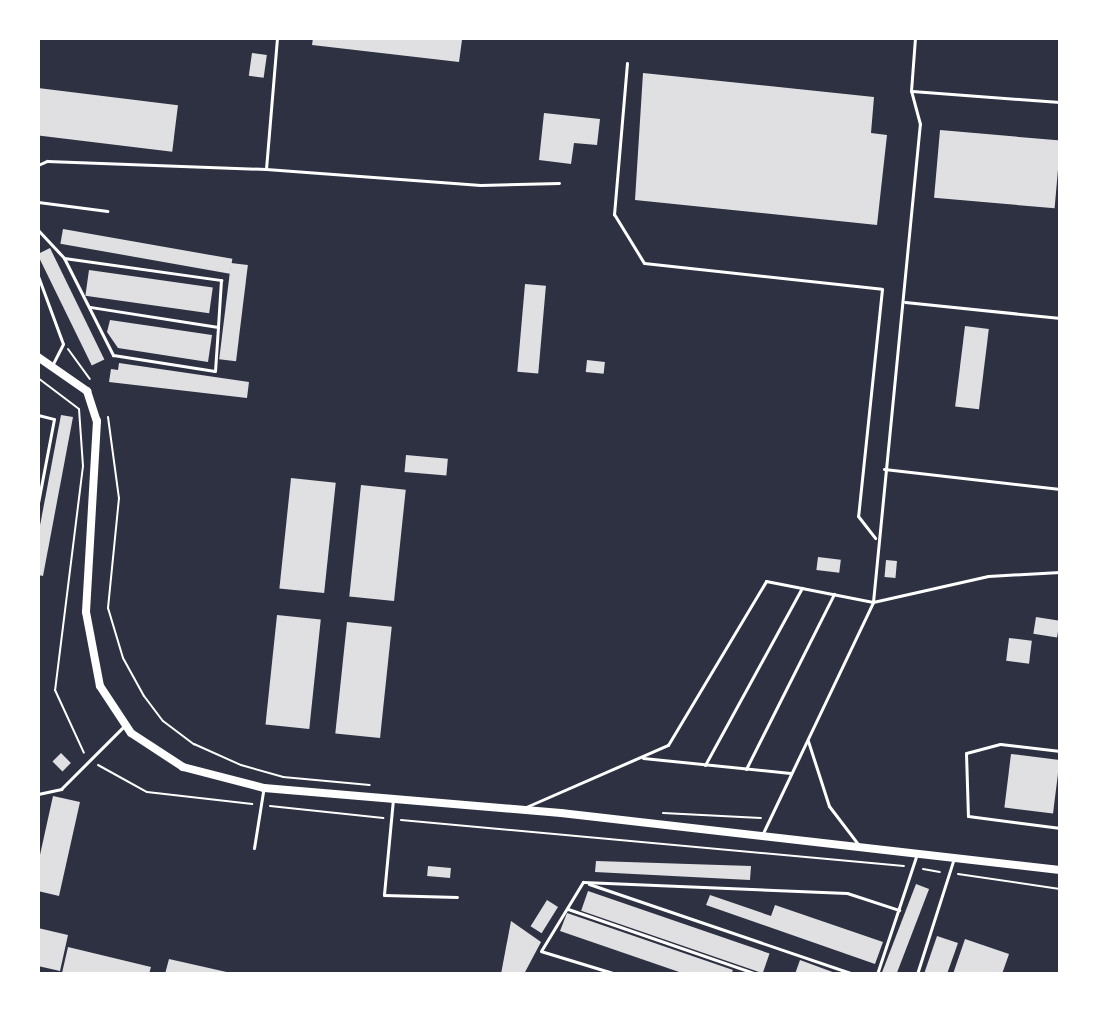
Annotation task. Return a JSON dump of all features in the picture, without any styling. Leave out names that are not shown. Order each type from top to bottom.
[{"type":"street","points":[[38,357],[53,364],[87,391],[97,421],[86,612],[100,686],[125,725],[183,767],[212,779],[264,788],[519,810],[1060,870]]},
{"type":"lane","points":[[266,169],[277,38]]},
{"type":"lane","points":[[762,836],[873,602],[876,540],[920,124],[911,91],[915,38]]},
{"type":"lane","points":[[627,63],[614,214],[644,263],[882,289],[858,516],[876,540]]},
{"type":"lane","points":[[911,91],[1060,102]]},
{"type":"lane","points":[[38,165],[47,161],[266,169],[480,185],[559,183]]},
{"type":"lane","points":[[38,202],[107,211]]},
{"type":"lane","points":[[38,230],[64,258],[113,355],[215,371],[221,280],[64,258]]},
{"type":"lane","points":[[38,276],[63,344],[53,364]]},
{"type":"lane","points":[[903,302],[1060,318]]},
{"type":"lane","points":[[90,307],[218,327]]},
{"type":"lane","points":[[38,415],[54,419],[38,503]]},
{"type":"lane","points":[[884,469],[1060,489]]},
{"type":"lane","points":[[519,810],[668,745],[766,581],[873,602],[988,576],[1060,572]]},
{"type":"lane","points":[[705,765],[802,588]]},
{"type":"lane","points":[[746,769],[834,594]]},
{"type":"lane","points":[[38,794],[61,789],[125,725]]},
{"type":"lane","points":[[808,739],[829,806],[860,847]]},
{"type":"lane","points":[[1060,751],[1000,744],[966,753],[968,816],[1060,828]]},
{"type":"lane","points":[[639,758],[791,773]]},
{"type":"lane","points":[[254,848],[264,788]]},
{"type":"lane","points":[[393,799],[384,895],[457,897]]},
{"type":"lane","points":[[877,974],[917,853]]},
{"type":"lane","points":[[917,974],[954,858]]},
{"type":"lane","points":[[583,882],[847,893],[899,910]]},
{"type":"lane","points":[[583,882],[541,951],[616,974]]},
{"type":"lane","points":[[583,882],[854,974]]},
{"type":"lane","points":[[567,909],[757,974]]},
{"type":"path","points":[[63,344],[83,364],[96,392]]},
{"type":"path","points":[[38,378],[79,409],[83,466],[55,690],[79,749],[107,774],[147,792],[391,819],[913,868],[1060,889]]},
{"type":"path","points":[[103,406],[119,475],[108,608],[123,658],[144,696],[163,721],[194,744],[241,765],[283,777],[373,786]]},
{"type":"path","points":[[651,813],[770,818]]},
{"type":"building","points":[[313,38],[462,40],[459,62],[312,45]]},
{"type":"building","points":[[252,53],[267,55],[264,78],[249,76]]},
{"type":"building","points":[[643,73],[874,97],[871,133],[887,135],[877,225],[635,200]]},
{"type":"building","points":[[38,88],[178,105],[172,152],[38,135]]},
{"type":"building","points":[[544,113],[600,119],[597,145],[574,143],[571,164],[539,160]]},
{"type":"building","points":[[940,130],[1060,140],[1055,208],[934,198]]},
{"type":"building","points":[[63,229],[232,259],[230,274],[60,244]]},
{"type":"building","points":[[50,248],[104,359],[92,366],[38,255]]},
{"type":"building","points":[[231,263],[248,265],[236,361],[219,359]]},
{"type":"building","points":[[89,270],[213,287],[209,313],[85,296]]},
{"type":"building","points":[[525,284],[546,286],[538,373],[517,372]]},
{"type":"building","points":[[110,320],[212,335],[208,362],[118,348],[107,332]]},
{"type":"building","points":[[965,326],[989,329],[979,409],[955,406]]},
{"type":"building","points":[[587,360],[605,362],[604,374],[586,372]]},
{"type":"building","points":[[119,363],[249,382],[247,398],[109,382],[111,369],[118,370]]},
{"type":"building","points":[[61,415],[73,417],[43,576],[38,575],[38,536]]},
{"type":"building","points":[[406,455],[448,459],[446,476],[405,472]]},
{"type":"building","points":[[291,478],[336,483],[324,593],[279,588]]},
{"type":"building","points":[[361,485],[406,490],[394,601],[349,596]]},
{"type":"building","points":[[818,557],[841,560],[839,573],[816,570]]},
{"type":"building","points":[[886,560],[897,561],[895,578],[885,577]]},
{"type":"building","points":[[277,615],[321,620],[309,729],[266,724]]},
{"type":"building","points":[[1036,617],[1060,621],[1057,638],[1033,634]]},
{"type":"building","points":[[347,622],[392,627],[380,738],[335,733]]},
{"type":"building","points":[[1009,638],[1032,641],[1029,664],[1006,661]]},
{"type":"building","points":[[61,753],[71,763],[62,771],[53,761]]},
{"type":"building","points":[[1011,754],[1060,760],[1053,814],[1004,808]]},
{"type":"building","points":[[53,796],[80,802],[59,896],[38,891],[38,864]]},
{"type":"building","points":[[596,861],[751,866],[750,880],[595,872]]},
{"type":"building","points":[[428,866],[451,868],[450,878],[427,876]]},
{"type":"building","points":[[916,884],[929,889],[896,974],[882,974]]},
{"type":"building","points":[[588,891],[770,954],[763,973],[581,911]]},
{"type":"building","points":[[710,895],[771,916],[775,905],[883,942],[875,964],[706,905]]},
{"type":"building","points":[[547,900],[558,907],[542,933],[531,926]]},
{"type":"building","points":[[567,913],[733,970],[731,974],[685,974],[560,931]]},
{"type":"building","points":[[511,921],[541,942],[524,974],[501,974]]},
{"type":"building","points":[[38,928],[68,935],[60,971],[38,966]]},
{"type":"building","points":[[937,936],[958,943],[947,974],[924,974]]},
{"type":"building","points":[[965,939],[1009,954],[1002,974],[953,974]]},
{"type":"building","points":[[68,947],[151,967],[149,974],[62,973]]},
{"type":"building","points":[[169,959],[231,973],[231,974],[165,974]]},
{"type":"building","points":[[800,960],[838,974],[795,974]]}]
